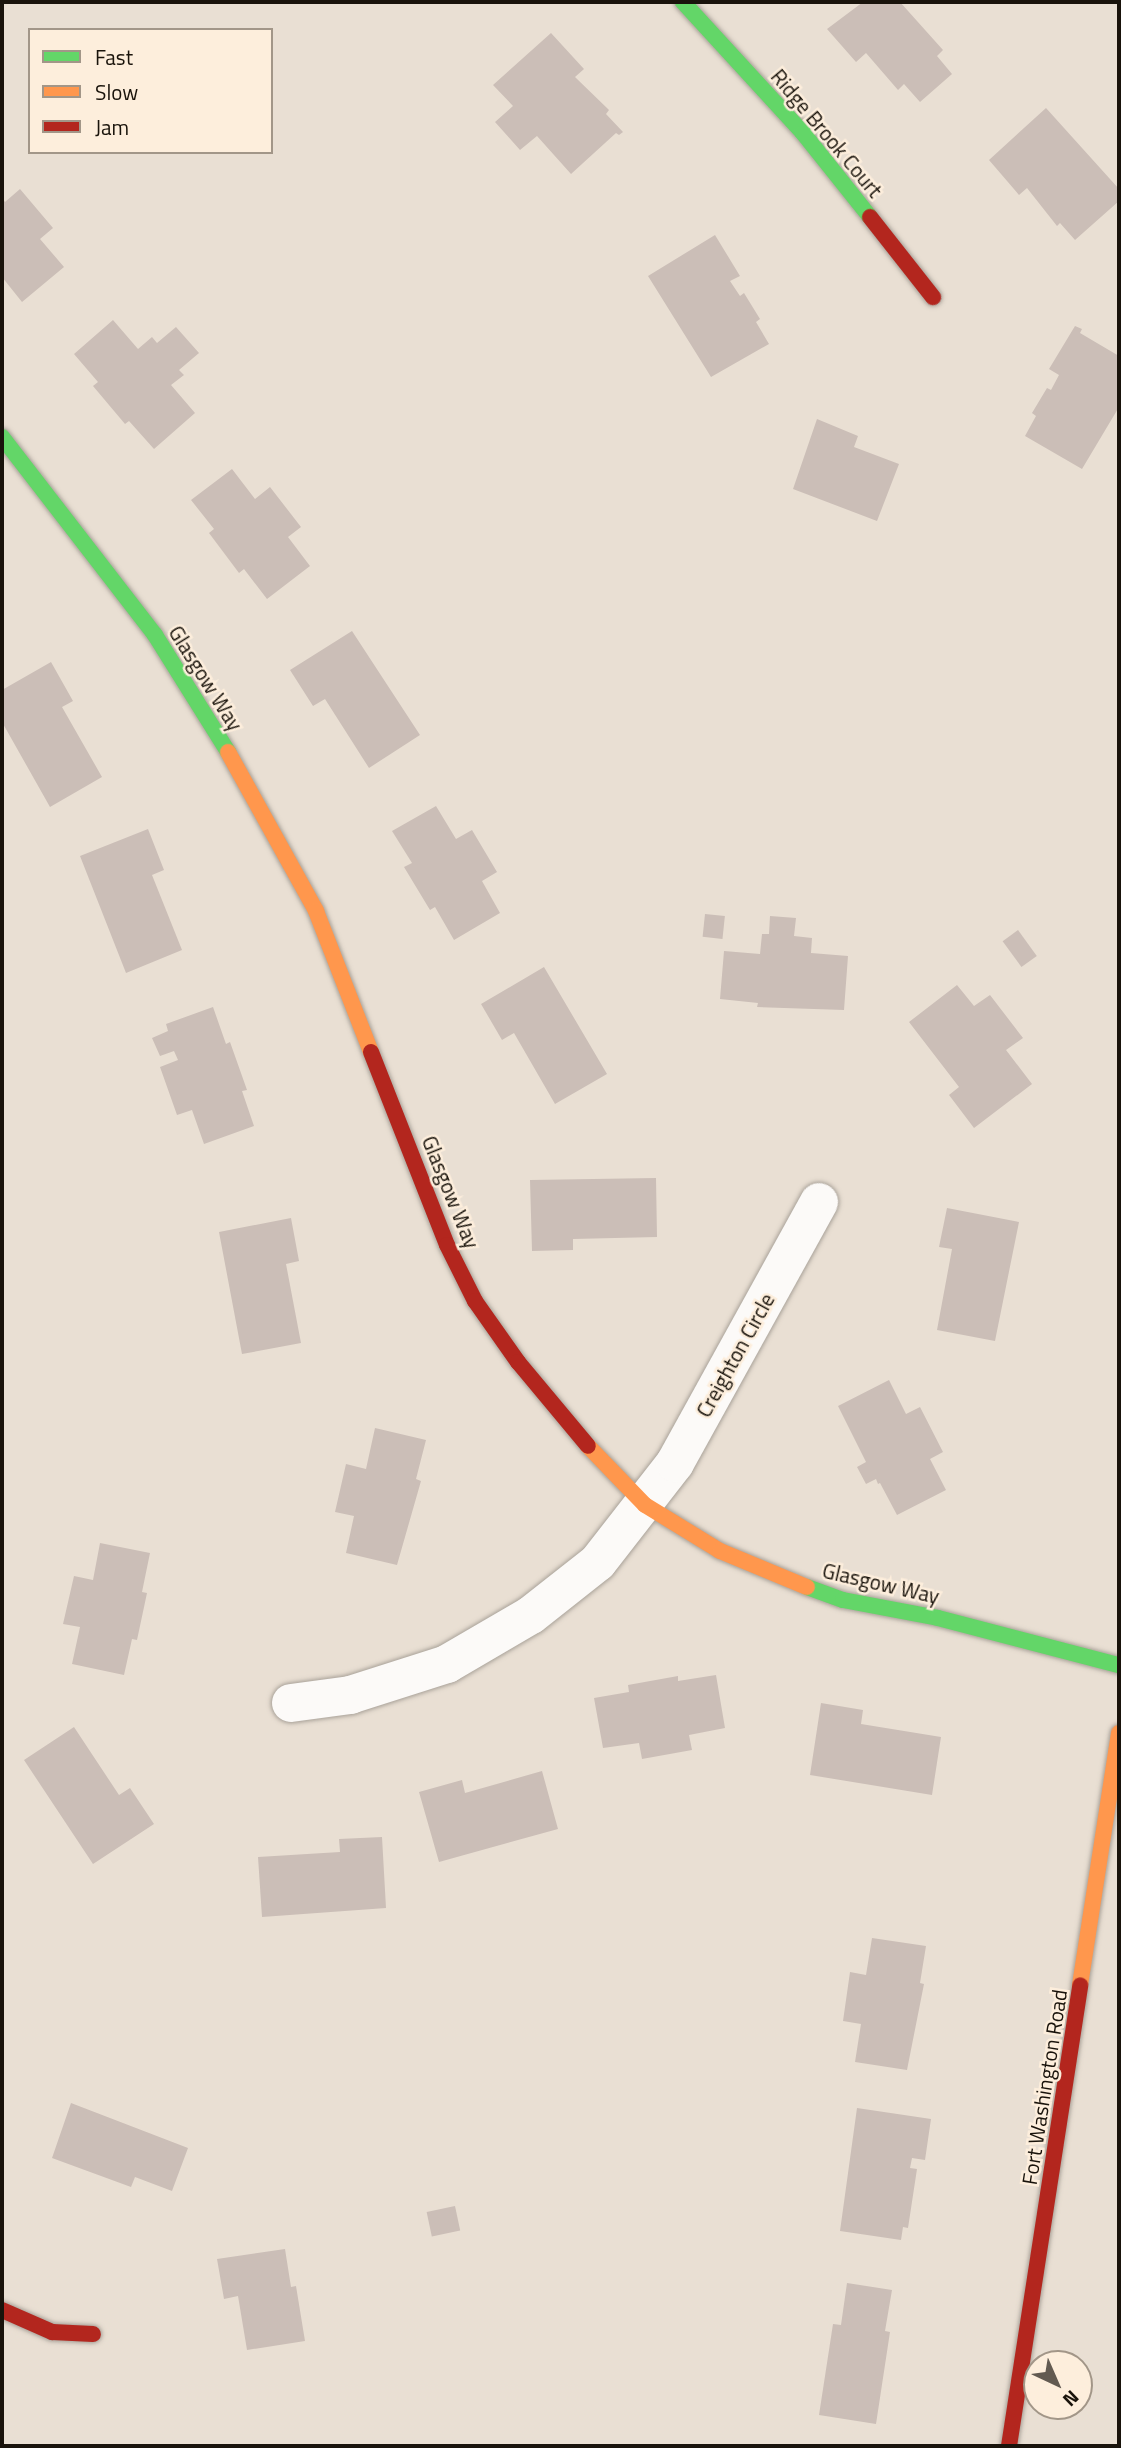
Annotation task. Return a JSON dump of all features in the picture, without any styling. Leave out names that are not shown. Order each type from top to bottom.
[{"type":"street","name":"Ridge Brook Court","points":[[683,2],[803,133],[933,297]]},
{"type":"street","name":"Glasgow Way","points":[[2,438],[52,498],[155,635],[260,806],[316,911],[447,1245],[475,1301],[560,1415],[645,1505],[720,1551],[783,1579],[843,1600],[939,1618],[1119,1665]]},
{"type":"street","name":"Creighton Circle","points":[[291,1703],[350,1695],[393,1684],[447,1664],[531,1615],[598,1562],[645,1505],[681,1452],[819,1202]]},
{"type":"street","name":"Fort Washington Road","points":[[1009,2446],[1119,1733]]},
{"type":"street","points":[[2,2311],[52,2332],[93,2334]]},
{"type":"building","points":[[863,2],[900,2],[943,50],[937,56],[952,74],[920,102],[904,84],[898,90],[866,53],[856,62],[827,29]]},
{"type":"building","points":[[551,33],[584,69],[575,77],[609,110],[606,114],[623,132],[619,135],[616,133],[571,174],[537,136],[520,150],[495,122],[513,106],[493,85]]},
{"type":"building","points":[[1046,108],[1119,189],[1119,201],[1075,240],[1060,223],[1057,226],[1027,188],[1019,195],[989,160]]},
{"type":"building","points":[[20,189],[53,228],[40,239],[64,267],[22,302],[2,277],[2,198],[5,202]]},
{"type":"building","points":[[715,235],[740,276],[730,281],[740,296],[744,293],[760,319],[756,322],[769,344],[711,377],[648,276]]},
{"type":"building","points":[[113,320],[138,349],[152,337],[157,343],[176,327],[199,353],[179,370],[184,375],[171,385],[195,413],[154,449],[129,421],[125,424],[93,386],[98,382],[74,354]]},
{"type":"building","points":[[1075,326],[1082,329],[1080,333],[1119,356],[1119,407],[1082,469],[1025,436],[1036,416],[1032,413],[1047,388],[1051,390],[1059,375],[1049,369]]},
{"type":"building","points":[[817,419],[858,436],[854,447],[899,464],[877,521],[793,489]]},
{"type":"building","points":[[232,469],[255,499],[270,487],[301,527],[288,537],[310,566],[267,599],[244,569],[239,573],[209,533],[214,529],[191,500]]},
{"type":"building","points":[[352,631],[420,735],[369,768],[325,699],[313,706],[290,670]]},
{"type":"building","points":[[51,662],[73,701],[62,707],[102,777],[50,807],[2,722],[2,690]]},
{"type":"building","points":[[436,806],[456,839],[472,830],[497,872],[482,881],[500,913],[454,940],[435,907],[430,910],[404,867],[412,863],[392,831]]},
{"type":"building","points":[[148,829],[164,870],[152,875],[182,950],[126,973],[80,856]]},
{"type":"building","points":[[705,914],[725,916],[722,939],[703,937]]},
{"type":"building","points":[[770,916],[796,918],[794,936],[812,938],[811,953],[848,956],[844,1010],[757,1007],[758,1003],[720,999],[724,951],[760,954],[762,934],[769,934]]},
{"type":"building","points":[[1018,930],[1037,956],[1021,967],[1003,941]]},
{"type":"building","points":[[544,967],[607,1074],[555,1104],[514,1033],[502,1040],[481,1004]]},
{"type":"building","points":[[957,985],[974,1006],[990,995],[1023,1038],[1006,1050],[1032,1084],[974,1128],[949,1095],[959,1087],[909,1022]]},
{"type":"building","points":[[213,1007],[226,1044],[230,1042],[247,1090],[242,1091],[254,1126],[204,1144],[192,1110],[177,1115],[160,1067],[178,1060],[174,1051],[160,1056],[152,1038],[168,1031],[166,1024]]},
{"type":"building","points":[[656,1178],[657,1237],[573,1239],[573,1250],[532,1251],[530,1180]]},
{"type":"building","points":[[947,1208],[1019,1222],[995,1341],[937,1330],[952,1249],[939,1247]]},
{"type":"building","points":[[291,1218],[299,1261],[286,1264],[301,1343],[242,1354],[219,1232]]},
{"type":"building","points":[[889,1380],[906,1414],[920,1407],[943,1452],[930,1459],[946,1490],[897,1515],[876,1479],[866,1484],[857,1467],[866,1462],[838,1406]]},
{"type":"building","points":[[375,1428],[426,1440],[416,1479],[421,1481],[397,1565],[346,1553],[354,1516],[335,1512],[346,1464],[366,1469]]},
{"type":"building","points":[[100,1543],[150,1553],[142,1592],[147,1593],[137,1640],[132,1639],[124,1675],[72,1664],[80,1627],[63,1624],[74,1576],[93,1580]]},
{"type":"building","points":[[716,1675],[725,1728],[689,1735],[692,1750],[642,1759],[639,1743],[603,1748],[594,1698],[629,1692],[628,1685],[678,1676],[678,1681]]},
{"type":"building","points":[[821,1703],[863,1710],[861,1724],[941,1737],[932,1795],[810,1775]]},
{"type":"building","points":[[74,1727],[119,1795],[130,1788],[154,1824],[93,1864],[24,1760]]},
{"type":"building","points":[[542,1771],[558,1829],[439,1862],[419,1792],[462,1780],[465,1793]]},
{"type":"building","points":[[382,1837],[386,1908],[262,1917],[258,1857],[340,1852],[339,1839]]},
{"type":"building","points":[[872,1938],[926,1946],[920,1983],[924,1984],[907,2070],[855,2062],[861,2024],[843,2021],[850,1972],[866,1975]]},
{"type":"building","points":[[71,2103],[188,2148],[172,2191],[135,2177],[131,2187],[52,2158]]},
{"type":"building","points":[[857,2108],[931,2119],[925,2160],[912,2158],[910,2168],[917,2169],[908,2228],[903,2227],[901,2240],[840,2231]]},
{"type":"building","points":[[455,2206],[460,2230],[432,2236],[427,2212]]},
{"type":"building","points":[[285,2249],[291,2287],[296,2286],[305,2341],[247,2350],[238,2296],[224,2299],[217,2259]]},
{"type":"building","points":[[847,2283],[892,2290],[885,2331],[890,2332],[876,2424],[819,2415],[833,2324],[841,2325]]},
{"type":"traffic: fast","points":[[683,2],[803,133],[870,217]]},
{"type":"traffic: fast","points":[[2,437],[155,635],[228,752]]},
{"type":"traffic: fast","points":[[807,1587],[843,1600],[938,1618],[1119,1665]]},
{"type":"traffic: slow","points":[[228,752],[316,911],[371,1052]]},
{"type":"traffic: slow","points":[[588,1446],[645,1505],[720,1551],[807,1587]]},
{"type":"traffic: slow","points":[[1080,1985],[1119,1733]]},
{"type":"traffic: jam","points":[[870,217],[933,297]]},
{"type":"traffic: jam","points":[[371,1052],[447,1245],[475,1301],[518,1362],[588,1446]]},
{"type":"traffic: jam","points":[[1009,2446],[1080,1985]]},
{"type":"traffic: jam","points":[[2,2310],[52,2332],[93,2334]]}]
